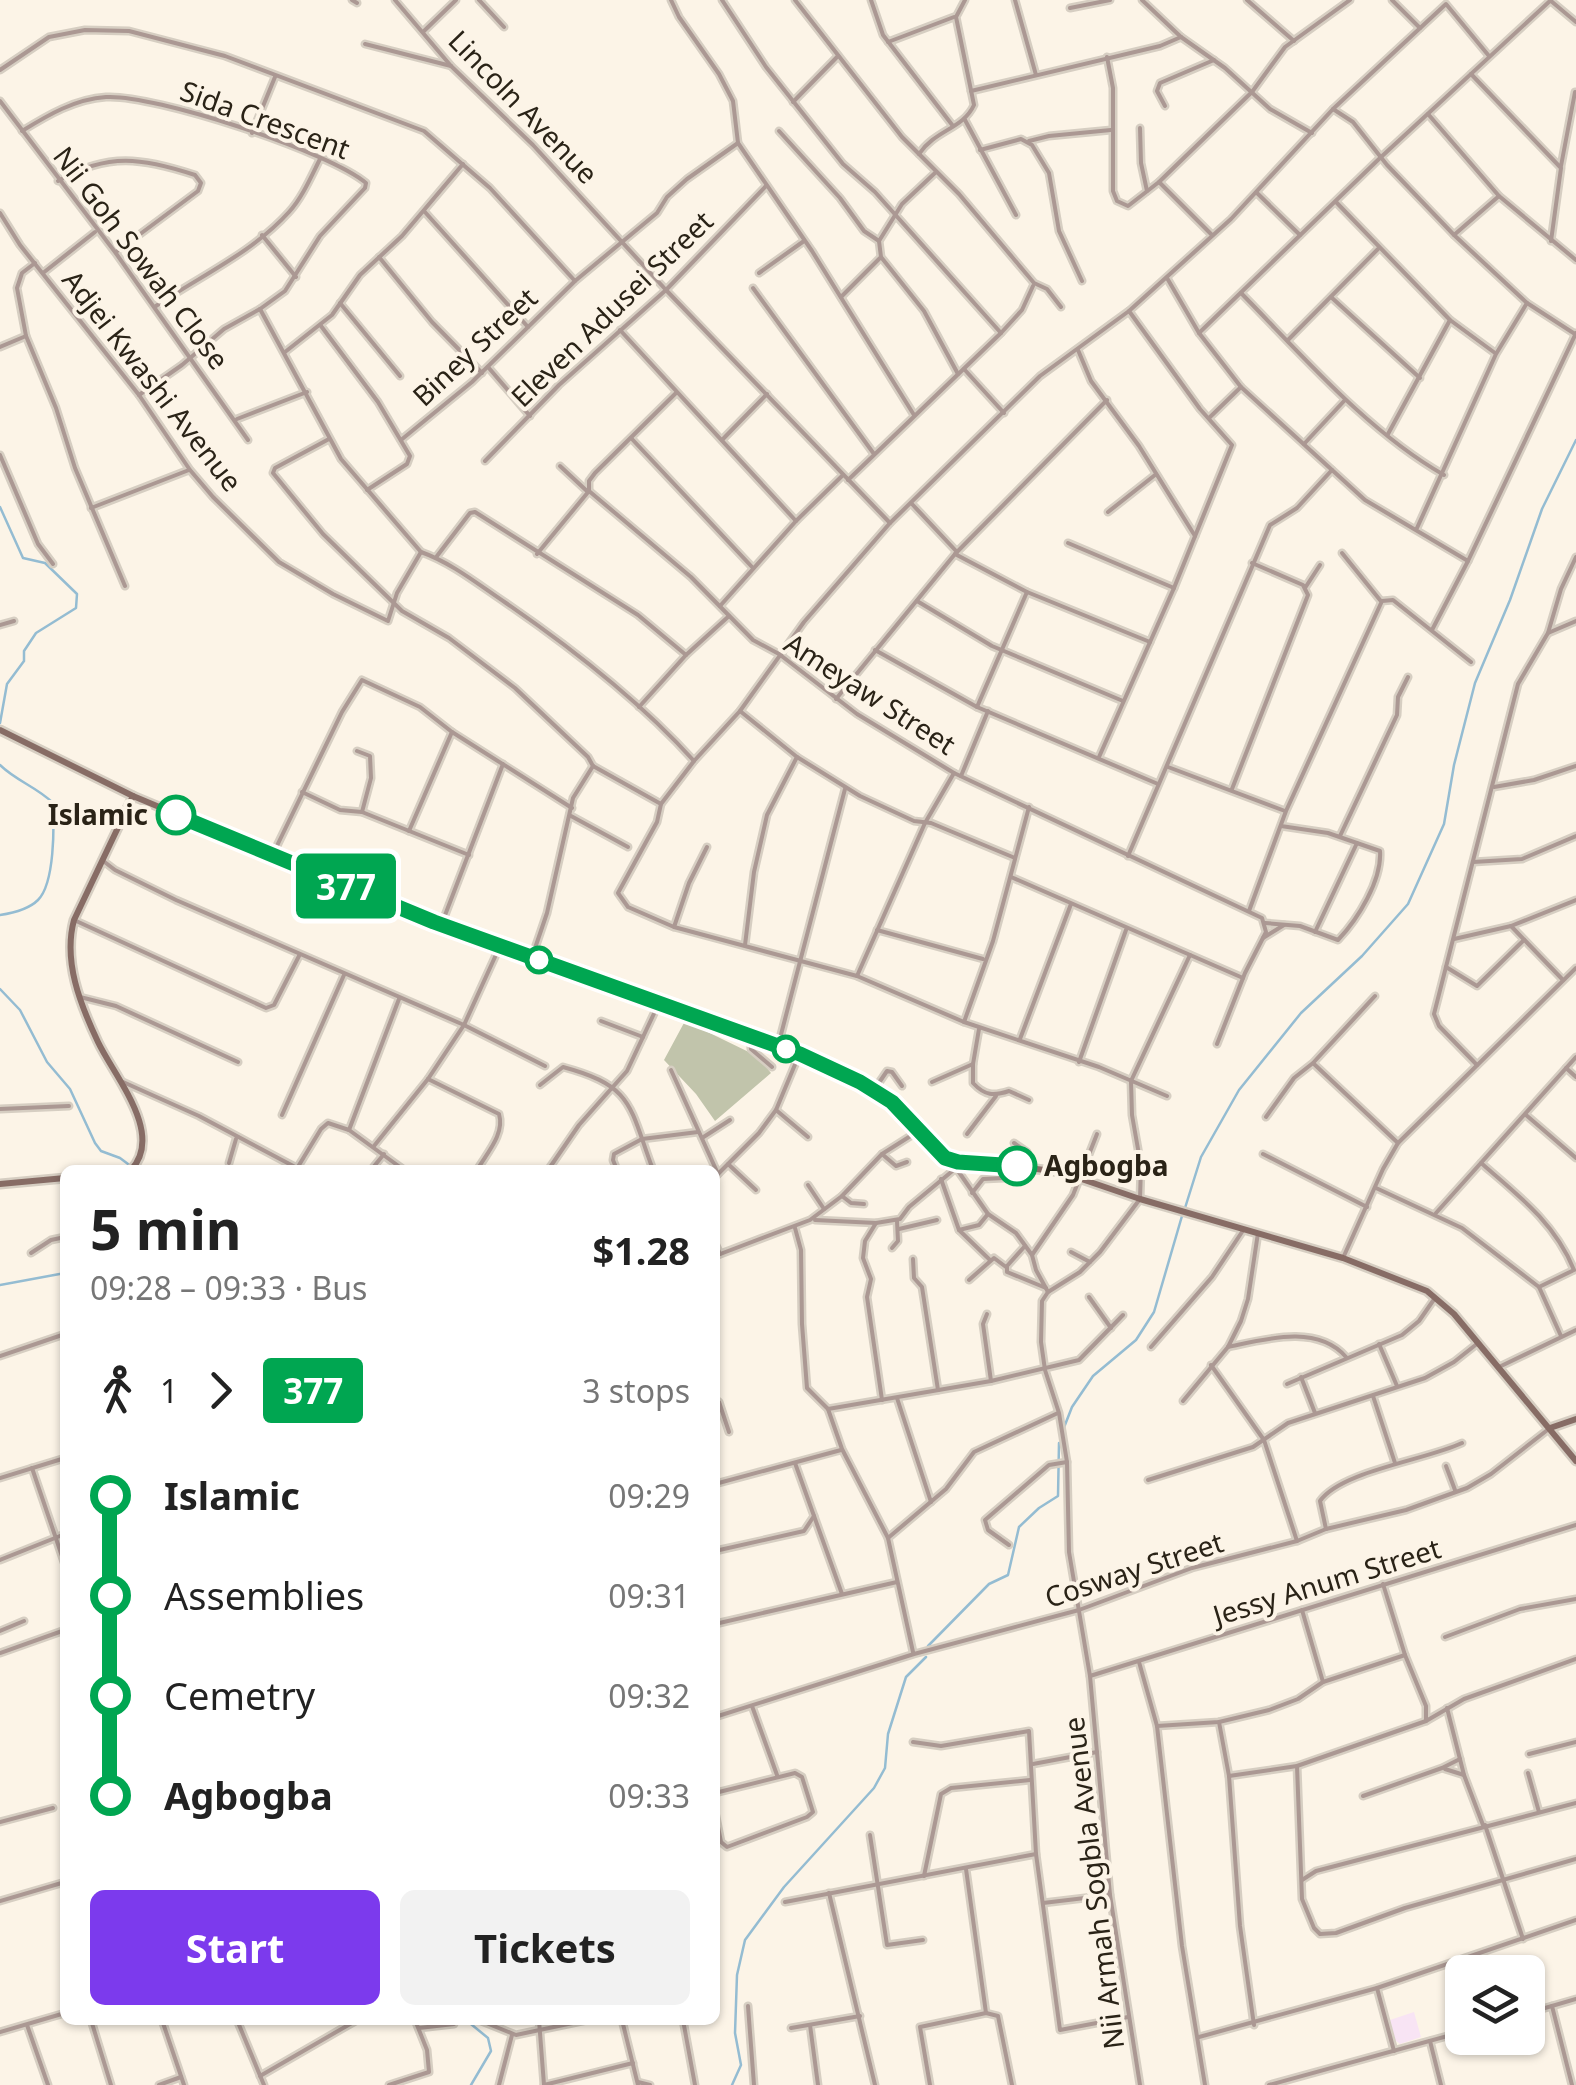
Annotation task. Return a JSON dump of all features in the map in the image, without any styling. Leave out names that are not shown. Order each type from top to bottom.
[{"type":"street","name":"Lincoln Avenue","points":[[394,0],[451,66],[534,145],[666,290],[890,523]]},
{"type":"street","points":[[424,31],[456,0]]},
{"type":"street","points":[[479,0],[504,28]]},
{"type":"street","points":[[671,0],[674,11],[719,74],[733,101],[738,144],[842,297],[914,415]]},
{"type":"street","points":[[722,0],[793,102],[843,164],[875,192],[1001,333]]},
{"type":"street","points":[[794,0],[883,114],[1034,283],[1046,288],[1061,307]]},
{"type":"street","points":[[871,0],[888,42],[953,126]]},
{"type":"street","points":[[888,42],[956,17],[966,0]]},
{"type":"street","points":[[1016,0],[1036,76]]},
{"type":"street","points":[[1070,8],[1110,0]]},
{"type":"street","points":[[1142,0],[1270,110],[1312,132]]},
{"type":"street","points":[[1246,0],[1294,41]]},
{"type":"street","points":[[1259,8],[1262,0]]},
{"type":"street","points":[[1107,57],[1113,88],[1114,198],[1128,206],[1160,182],[1252,92],[1279,54],[1350,0]]},
{"type":"street","points":[[1392,0],[1420,28]]},
{"type":"street","points":[[1199,333],[1551,0],[1576,22]]},
{"type":"street","points":[[1167,1096],[1020,1039],[964,1022],[857,976],[674,927],[628,906],[618,893],[658,822],[660,804],[740,711],[779,654],[890,523],[1040,376],[1130,311],[1213,236],[1333,110],[1448,2],[1489,56]]},
{"type":"street","points":[[919,154],[934,136],[965,120],[974,105],[956,17]]},
{"type":"street","points":[[0,70],[50,37],[106,29],[159,37],[424,130],[464,163],[575,280]]},
{"type":"street","points":[[971,92],[1160,46],[1181,37]]},
{"type":"street","points":[[364,44],[451,66]]},
{"type":"street","points":[[793,102],[838,55]]},
{"type":"street","points":[[1165,106],[1158,90],[1160,82],[1214,60]]},
{"type":"street","points":[[1470,74],[1561,168]]},
{"type":"street","points":[[252,132],[275,76]]},
{"type":"street","points":[[1551,241],[1576,92]]},
{"type":"street","name":"Sida Crescent","points":[[22,131],[82,101],[122,97],[158,102],[320,159],[350,172],[366,185],[320,236],[285,291],[224,329],[140,395]]},
{"type":"street","name":"Nii Goh Sowah Close","points":[[0,101],[156,306],[248,440]]},
{"type":"street","points":[[1333,110],[1353,122],[1380,158],[1454,235],[1527,303],[1576,333],[1432,630]]},
{"type":"street","points":[[1428,114],[1499,196],[1576,260]]},
{"type":"street","points":[[965,120],[1016,215]]},
{"type":"street","points":[[1140,128],[1147,191]]},
{"type":"street","points":[[980,150],[1048,136],[1111,130]]},
{"type":"street","points":[[779,131],[866,233],[878,241],[881,258],[924,310],[958,374]]},
{"type":"street","points":[[1028,140],[1050,173],[1059,231],[1082,280]]},
{"type":"street","name":"Biney Street","points":[[401,440],[488,368],[575,280],[657,213],[686,179],[738,144]]},
{"type":"street","points":[[58,180],[100,161],[131,159],[196,175],[201,183],[198,191],[116,252]]},
{"type":"street","points":[[156,306],[231,260],[262,235],[296,204],[320,159]]},
{"type":"street","points":[[285,352],[321,326],[360,274],[424,211],[464,163]]},
{"type":"street","points":[[878,241],[902,204],[936,172]]},
{"type":"street","points":[[1160,182],[1213,236]]},
{"type":"street","name":"Eleven Adusei Street","points":[[486,461],[666,290],[766,186]]},
{"type":"street","points":[[1257,193],[1302,236]]},
{"type":"street","points":[[1454,235],[1499,196]]},
{"type":"street","points":[[1336,202],[1450,320],[1496,354]]},
{"type":"street","points":[[424,211],[528,326]]},
{"type":"street","name":"Adjei Kwashi Avenue","points":[[0,213],[140,395],[190,470],[259,545],[279,562],[333,594],[388,621],[395,603]]},
{"type":"street","points":[[43,272],[96,231]]},
{"type":"street","points":[[262,235],[296,276]]},
{"type":"street","points":[[758,272],[805,241]]},
{"type":"street","points":[[1288,340],[1378,249]]},
{"type":"street","points":[[378,257],[432,322],[482,373]]},
{"type":"street","points":[[842,297],[881,258]]},
{"type":"street","points":[[35,263],[22,274],[16,288],[26,336],[125,586]]},
{"type":"street","points":[[1167,278],[1199,333],[1241,387],[1377,509],[1468,561]]},
{"type":"street","points":[[720,606],[796,521],[874,454],[1001,333],[1028,302],[1034,283]]},
{"type":"street","points":[[753,288],[874,454]]},
{"type":"street","points":[[1241,293],[1401,448],[1444,475]]},
{"type":"street","points":[[1331,298],[1420,378]]},
{"type":"street","points":[[340,303],[400,376]]},
{"type":"street","points":[[1416,530],[1496,354],[1527,303]]},
{"type":"street","points":[[260,309],[329,439],[421,552],[552,635],[639,707],[694,761]]},
{"type":"street","points":[[1099,757],[1232,448],[1130,311]]},
{"type":"street","points":[[1388,434],[1450,320]]},
{"type":"street","points":[[321,326],[369,390],[410,456],[406,464],[367,490]]},
{"type":"street","points":[[620,330],[796,521]]},
{"type":"street","points":[[0,347],[26,336]]},
{"type":"street","points":[[1078,350],[1091,380],[1195,536]]},
{"type":"street","points":[[488,368],[530,416]]},
{"type":"street","points":[[964,370],[1004,413]]},
{"type":"street","points":[[1209,418],[1241,387]]},
{"type":"street","points":[[236,420],[307,392]]},
{"type":"street","points":[[537,554],[588,492],[591,478],[677,392]]},
{"type":"street","points":[[722,440],[767,394]]},
{"type":"street","points":[[1304,444],[1346,398]]},
{"type":"street","points":[[836,698],[956,553],[1107,400]]},
{"type":"street","points":[[631,438],[753,568]]},
{"type":"street","points":[[329,439],[276,468],[275,478],[323,534],[402,611],[449,638],[532,702],[593,766],[660,804]]},
{"type":"street","points":[[0,455],[38,544],[53,564]]},
{"type":"street","name":"Ameyaw Street","points":[[560,466],[692,577],[762,648],[779,654],[836,698],[961,776],[1249,911],[1265,923]]},
{"type":"street","points":[[91,508],[190,470]]},
{"type":"street","points":[[1128,856],[1273,521],[1297,508],[1332,470]]},
{"type":"street","points":[[1108,512],[1156,474]]},
{"type":"street","points":[[912,504],[956,553],[1027,592],[1150,642]]},
{"type":"street","points":[[436,558],[472,512],[638,614],[686,656]]},
{"type":"street","points":[[1068,544],[1174,588]]},
{"type":"street","points":[[395,603],[421,552]]},
{"type":"street","points":[[1342,553],[1382,601]]},
{"type":"street","points":[[1477,1065],[1435,1021],[1434,1014],[1518,684],[1548,633],[1561,589],[1576,557]]},
{"type":"street","points":[[1252,564],[1305,588]]},
{"type":"street","points":[[1232,788],[1306,601],[1305,588],[1320,565]]},
{"type":"street","points":[[977,707],[1027,592]]},
{"type":"street","points":[[917,600],[950,623],[1002,650],[1123,701]]},
{"type":"street","points":[[1382,601],[1393,600],[1471,662]]},
{"type":"street","points":[[1249,911],[1286,811],[1382,601]]},
{"type":"street","points":[[639,707],[729,616]]},
{"type":"street","points":[[0,625],[14,621]]},
{"type":"street","points":[[1548,633],[1576,622]]},
{"type":"street","points":[[876,650],[977,707],[1158,784]]},
{"type":"street","points":[[1340,836],[1397,715],[1398,697],[1408,677]]},
{"type":"street","points":[[272,856],[362,680],[420,707],[541,792],[572,808]]},
{"type":"street","points":[[740,711],[797,757],[845,788],[899,815],[1015,858]]},
{"type":"street","points":[[961,776],[988,711]]},
{"type":"street","points":[[0,730],[133,796],[441,925],[800,1054],[874,1090],[900,1109],[940,1155],[957,1165],[1029,1166],[1078,1178],[1402,1279],[1436,1297],[1576,1461]]},
{"type":"street","points":[[409,831],[452,732]]},
{"type":"street","points":[[357,751],[370,756],[372,770],[362,812]]},
{"type":"street","points":[[745,945],[754,872],[767,814],[797,757]]},
{"type":"street","points":[[441,925],[503,764]]},
{"type":"street","points":[[532,957],[547,913],[576,791],[593,766]]},
{"type":"street","points":[[1492,788],[1576,766]]},
{"type":"street","points":[[1168,767],[1286,811]]},
{"type":"street","points":[[857,976],[925,823],[954,772]]},
{"type":"street","points":[[778,1046],[845,788]]},
{"type":"street","points":[[302,792],[340,810],[362,812],[469,855]]},
{"type":"street","points":[[133,796],[74,920],[70,957],[80,997],[98,1042],[137,1116],[142,1135],[141,1158],[135,1165]]},
{"type":"street","points":[[964,1022],[1012,877],[1029,806]]},
{"type":"street","points":[[571,816],[628,847]]},
{"type":"street","points":[[1217,1044],[1264,935],[1265,923],[1285,924],[1338,940],[1366,900],[1380,859],[1380,850],[1340,836],[1280,826]]},
{"type":"street","points":[[1473,862],[1522,858],[1576,836]]},
{"type":"street","points":[[1316,932],[1356,843]]},
{"type":"street","points":[[674,927],[707,847]]},
{"type":"street","points":[[102,860],[176,900],[464,1025],[545,1066]]},
{"type":"street","points":[[1012,877],[1243,978]]},
{"type":"street","points":[[1454,938],[1511,926],[1576,900]]},
{"type":"street","points":[[1020,1039],[1070,904]]},
{"type":"street","points":[[74,920],[266,1008],[274,1005],[300,955]]},
{"type":"street","points":[[1264,935],[1285,924]]},
{"type":"street","points":[[1511,926],[1563,980]]},
{"type":"street","points":[[1079,1062],[1127,929]]},
{"type":"street","points":[[877,930],[986,959]]},
{"type":"street","points":[[1446,967],[1477,986],[1524,940]]},
{"type":"street","points":[[374,1146],[428,1079],[464,1025],[500,946]]},
{"type":"street","points":[[1047,1290],[1090,1262],[1140,1199],[1141,1166],[1131,1081],[1190,955]]},
{"type":"street","points":[[1344,1258],[1398,1143],[1576,968]]},
{"type":"street","points":[[282,1116],[344,975]]},
{"type":"street","points":[[1266,1117],[1294,1078],[1375,996]]},
{"type":"street","points":[[80,997],[116,1006],[238,1062]]},
{"type":"street","points":[[349,1130],[400,998]]},
{"type":"street","points":[[551,1165],[579,1124],[632,1063],[658,1004]]},
{"type":"street","points":[[602,1021],[643,1038]]},
{"type":"street","points":[[980,1028],[973,1083],[996,1096]]},
{"type":"street","points":[[750,1036],[751,1049],[772,1067]]},
{"type":"street","points":[[720,1172],[776,1110],[800,1054]]},
{"type":"street","points":[[1436,1213],[1576,1057]]},
{"type":"street","points":[[1313,1063],[1398,1143]]},
{"type":"street","points":[[932,1082],[973,1064]]},
{"type":"street","points":[[540,1084],[562,1067],[613,1086],[630,1104],[651,1165]]},
{"type":"street","points":[[1566,1068],[1576,1077]]},
{"type":"street","points":[[671,1070],[712,1165]]},
{"type":"street","points":[[874,1090],[887,1071],[902,1086]]},
{"type":"street","points":[[428,1079],[499,1114],[500,1133],[480,1165]]},
{"type":"street","points":[[119,1081],[168,1100],[289,1165]]},
{"type":"street","points":[[967,1134],[996,1096],[1010,1091],[1029,1100]]},
{"type":"street","points":[[0,1109],[69,1106]]},
{"type":"street","points":[[776,1110],[808,1137]]},
{"type":"street","points":[[1526,1116],[1576,1158]]},
{"type":"street","points":[[702,1138],[730,1120]]},
{"type":"street","points":[[299,1165],[328,1123],[349,1130],[398,1165]]},
{"type":"street","points":[[720,1254],[810,1220],[842,1196],[882,1154],[920,1129]]},
{"type":"street","points":[[615,1165],[614,1154],[642,1138],[700,1132]]},
{"type":"street","points":[[1032,1255],[1074,1195],[1097,1134]]},
{"type":"street","points":[[229,1164],[236,1138]]},
{"type":"street","points":[[1014,1142],[1026,1152],[1029,1166]]},
{"type":"street","points":[[375,1165],[384,1154]]},
{"type":"street","points":[[882,1154],[896,1166],[907,1162]]},
{"type":"street","points":[[1263,1154],[1366,1207]]},
{"type":"street","points":[[1481,1163],[1546,1221],[1575,1270],[1539,1286]]},
{"type":"street","points":[[728,1164],[756,1190]]},
{"type":"street","points":[[810,1220],[896,1220],[957,1165]]},
{"type":"street","points":[[957,1165],[988,1214],[1016,1233],[1032,1255],[1047,1290]]},
{"type":"street","points":[[972,1194],[984,1179],[1004,1178],[1007,1165]]},
{"type":"street","points":[[0,1184],[60,1178]]},
{"type":"street","points":[[941,1178],[959,1230],[990,1260]]},
{"type":"street","points":[[808,1185],[824,1210]]},
{"type":"street","points":[[1376,1188],[1462,1228],[1539,1286],[1561,1336]]},
{"type":"street","points":[[842,1196],[851,1203],[864,1204]]},
{"type":"street","points":[[959,1230],[979,1225],[988,1214]]},
{"type":"street","points":[[892,1248],[898,1241],[896,1220]]},
{"type":"street","points":[[899,1229],[938,1220]]},
{"type":"street","points":[[876,1222],[864,1241],[863,1258],[871,1279],[867,1298],[882,1400]]},
{"type":"street","points":[[795,1228],[801,1250],[808,1388],[828,1410],[842,1449],[888,1538],[914,1654]]},
{"type":"street","points":[[1151,1347],[1212,1277],[1244,1229]]},
{"type":"street","points":[[1183,1401],[1228,1347],[1248,1299],[1258,1233]]},
{"type":"street","points":[[31,1252],[60,1238]]},
{"type":"street","points":[[1006,1268],[1025,1246]]},
{"type":"street","points":[[1072,1252],[1090,1262]]},
{"type":"street","points":[[969,1280],[990,1260],[998,1259],[1007,1272],[1047,1290]]},
{"type":"street","points":[[913,1260],[914,1278],[922,1287],[938,1390]]},
{"type":"street","name":"Nii Armah Sogbla Avenue","points":[[1047,1290],[1042,1301],[1041,1342],[1060,1412],[1069,1552],[1090,1676],[1110,1894],[1140,2085]]},
{"type":"street","points":[[1089,1297],[1111,1328]]},
{"type":"street","points":[[1287,1384],[1412,1329],[1436,1297]]},
{"type":"street","points":[[987,1314],[983,1324],[992,1380]]},
{"type":"street","points":[[828,1410],[1046,1370],[1079,1360],[1123,1316]]},
{"type":"street","points":[[1499,1368],[1576,1330]]},
{"type":"street","points":[[0,1356],[60,1336]]},
{"type":"street","points":[[1228,1347],[1310,1337],[1336,1346],[1346,1357]]},
{"type":"street","points":[[1148,1480],[1264,1440],[1279,1428],[1315,1413],[1398,1388],[1454,1362],[1478,1343]]},
{"type":"street","points":[[1379,1344],[1398,1388]]},
{"type":"street","points":[[1211,1365],[1264,1440],[1297,1541]]},
{"type":"street","points":[[1301,1377],[1315,1413]]},
{"type":"street","points":[[1373,1396],[1396,1465]]},
{"type":"street","points":[[897,1398],[931,1502]]},
{"type":"street","points":[[720,1402],[730,1432]]},
{"type":"street","points":[[888,1538],[953,1481],[974,1452],[1060,1412]]},
{"type":"street","points":[[1550,1428],[1576,1419]]},
{"type":"street","name":"Cosway Street","points":[[720,1716],[914,1654],[1079,1610],[1192,1568],[1406,1510],[1491,1474],[1550,1428]]},
{"type":"street","points":[[1326,1529],[1320,1510],[1324,1494],[1356,1477],[1437,1455],[1462,1443]]},
{"type":"street","points":[[720,1483],[842,1449]]},
{"type":"street","points":[[0,1478],[60,1460]]},
{"type":"street","points":[[795,1463],[842,1594]]},
{"type":"street","points":[[1009,1545],[988,1530],[985,1520],[1004,1500],[1052,1464],[1063,1463]]},
{"type":"street","points":[[1446,1466],[1456,1492]]},
{"type":"street","points":[[32,1468],[60,1551]]},
{"type":"street","points":[[804,1531],[814,1516]]},
{"type":"street","name":"Jessy Anum Street","points":[[1090,1676],[1576,1525]]},
{"type":"street","points":[[720,1550],[804,1531],[821,1535]]},
{"type":"street","points":[[0,1560],[60,1536]]},
{"type":"street","points":[[720,1623],[897,1582]]},
{"type":"street","points":[[1383,1584],[1426,1706],[1426,1721]]},
{"type":"street","points":[[1445,1637],[1520,1609],[1576,1599]]},
{"type":"street","points":[[1302,1609],[1323,1682]]},
{"type":"street","points":[[0,1630],[24,1622]]},
{"type":"street","points":[[0,1653],[60,1632]]},
{"type":"street","points":[[1156,1726],[1219,1722],[1269,1710],[1323,1682],[1405,1655]]},
{"type":"street","points":[[1229,1776],[1297,1766],[1426,1721],[1491,1688],[1576,1659]]},
{"type":"street","points":[[1139,1662],[1156,1726],[1182,1946],[1206,2085]]},
{"type":"street","points":[[752,1706],[778,1775]]},
{"type":"street","points":[[1426,1706],[1438,1713]]},
{"type":"street","points":[[1447,1708],[1464,1775],[1522,1939]]},
{"type":"street","points":[[1219,1722],[1229,1776],[1240,1926],[1254,2024]]},
{"type":"street","points":[[913,1742],[941,1746],[1028,1731],[1036,1854],[1060,2030],[1128,2017]]},
{"type":"street","points":[[1529,1754],[1576,1742]]},
{"type":"street","points":[[1033,1764],[1098,1752]]},
{"type":"street","points":[[1362,1796],[1460,1759]]},
{"type":"street","points":[[1297,1766],[1302,1898],[1314,1928],[1327,1936],[1406,1908],[1576,1859]]},
{"type":"street","points":[[1442,1768],[1464,1775]]},
{"type":"street","points":[[1528,1773],[1539,1812]]},
{"type":"street","points":[[720,1792],[778,1775],[800,1774],[813,1808],[811,1815],[727,1847],[720,1837]]},
{"type":"street","points":[[924,1876],[938,1802],[946,1790],[1032,1780]]},
{"type":"street","points":[[1301,1881],[1316,1871],[1576,1803]]},
{"type":"street","points":[[0,1822],[54,1808]]},
{"type":"street","points":[[870,1835],[888,1946],[923,1940]]},
{"type":"street","points":[[785,1902],[1036,1854]]},
{"type":"street","points":[[1300,1864],[1316,1871]]},
{"type":"street","points":[[966,1868],[986,2013]]},
{"type":"street","points":[[0,1901],[60,1883]]},
{"type":"street","points":[[829,1893],[874,2085]]},
{"type":"street","points":[[1043,1903],[1110,1894]]},
{"type":"street","points":[[1198,2038],[1377,1988],[1576,1920]]},
{"type":"street","points":[[1377,1988],[1394,2052]]},
{"type":"street","points":[[1545,2008],[1576,1999]]},
{"type":"street","points":[[748,2006],[754,2085]]},
{"type":"street","points":[[1552,2006],[1572,2085]]},
{"type":"street","points":[[930,2085],[920,2027],[986,2013],[998,2016],[1012,2085]]},
{"type":"street","points":[[0,2032],[60,2015]]},
{"type":"street","points":[[791,2028],[860,2016]]},
{"type":"street","points":[[810,2024],[818,2085]]},
{"type":"street","points":[[27,2025],[48,2085]]},
{"type":"street","points":[[93,2025],[111,2085]]},
{"type":"street","points":[[164,2025],[184,2085]]},
{"type":"street","points":[[239,2025],[264,2085]]},
{"type":"street","points":[[260,2076],[347,2025]]},
{"type":"street","points":[[390,2085],[430,2072],[418,2025]]},
{"type":"street","points":[[419,2028],[445,2025]]},
{"type":"street","points":[[491,2025],[512,2035],[563,2025]]},
{"type":"street","points":[[540,2025],[544,2085],[633,2064]]},
{"type":"street","points":[[623,2025],[638,2084],[650,2085]]},
{"type":"street","points":[[684,2025],[694,2085]]},
{"type":"street","points":[[499,2085],[512,2035]]},
{"type":"street","points":[[1269,2085],[1445,2037]]},
{"type":"street","points":[[1430,2041],[1441,2085]]},
{"type":"street","points":[[1568,2068],[1576,2066]]},
{"type":"street","points":[[159,2085],[181,2077]]},
{"type":"shaded area","points":[[1414,2012],[1421,2037],[1400,2044],[1395,2040],[1390,2020]]},
{"type":"green space","points":[[685,1021],[757,1056],[771,1073],[715,1121],[664,1060]]},
{"type":"waterway","points":[[1185,1208],[1201,1157],[1239,1090],[1301,1013],[1362,956],[1408,904],[1444,824],[1475,683],[1542,509],[1576,440]]},
{"type":"waterway","points":[[0,507],[23,558],[45,563],[77,594],[76,608],[36,633],[24,651],[24,661],[7,684],[0,723]]},
{"type":"waterway","points":[[0,765],[53,803],[52,854],[44,892],[30,906],[0,915]]},
{"type":"waterway","points":[[0,989],[20,1010],[47,1062],[70,1089],[95,1143],[101,1151],[129,1165]]},
{"type":"waterway","points":[[1063,1430],[1072,1407],[1093,1376],[1136,1340],[1154,1312],[1182,1216]]},
{"type":"waterway","points":[[0,1285],[60,1274]]},
{"type":"waterway","points":[[928,1646],[989,1584],[1008,1575],[1019,1527],[1058,1496],[1059,1443]]},
{"type":"waterway","points":[[732,2085],[741,2065],[735,2033],[737,1975],[745,1940],[784,1887],[874,1788],[885,1768],[888,1734],[906,1677],[926,1657]]},
{"type":"waterway","points":[[471,2085],[491,2051],[488,2038],[472,2025]]},
{"type":"bus line","name":"377","points":[[176,815],[434,922],[800,1054],[892,1102],[945,1158],[1017,1166]]},
{"type":"place","name":"Islamic","points":[[176,815]]},
{"type":"place","name":"Agbogba","points":[[1017,1166]]}]
